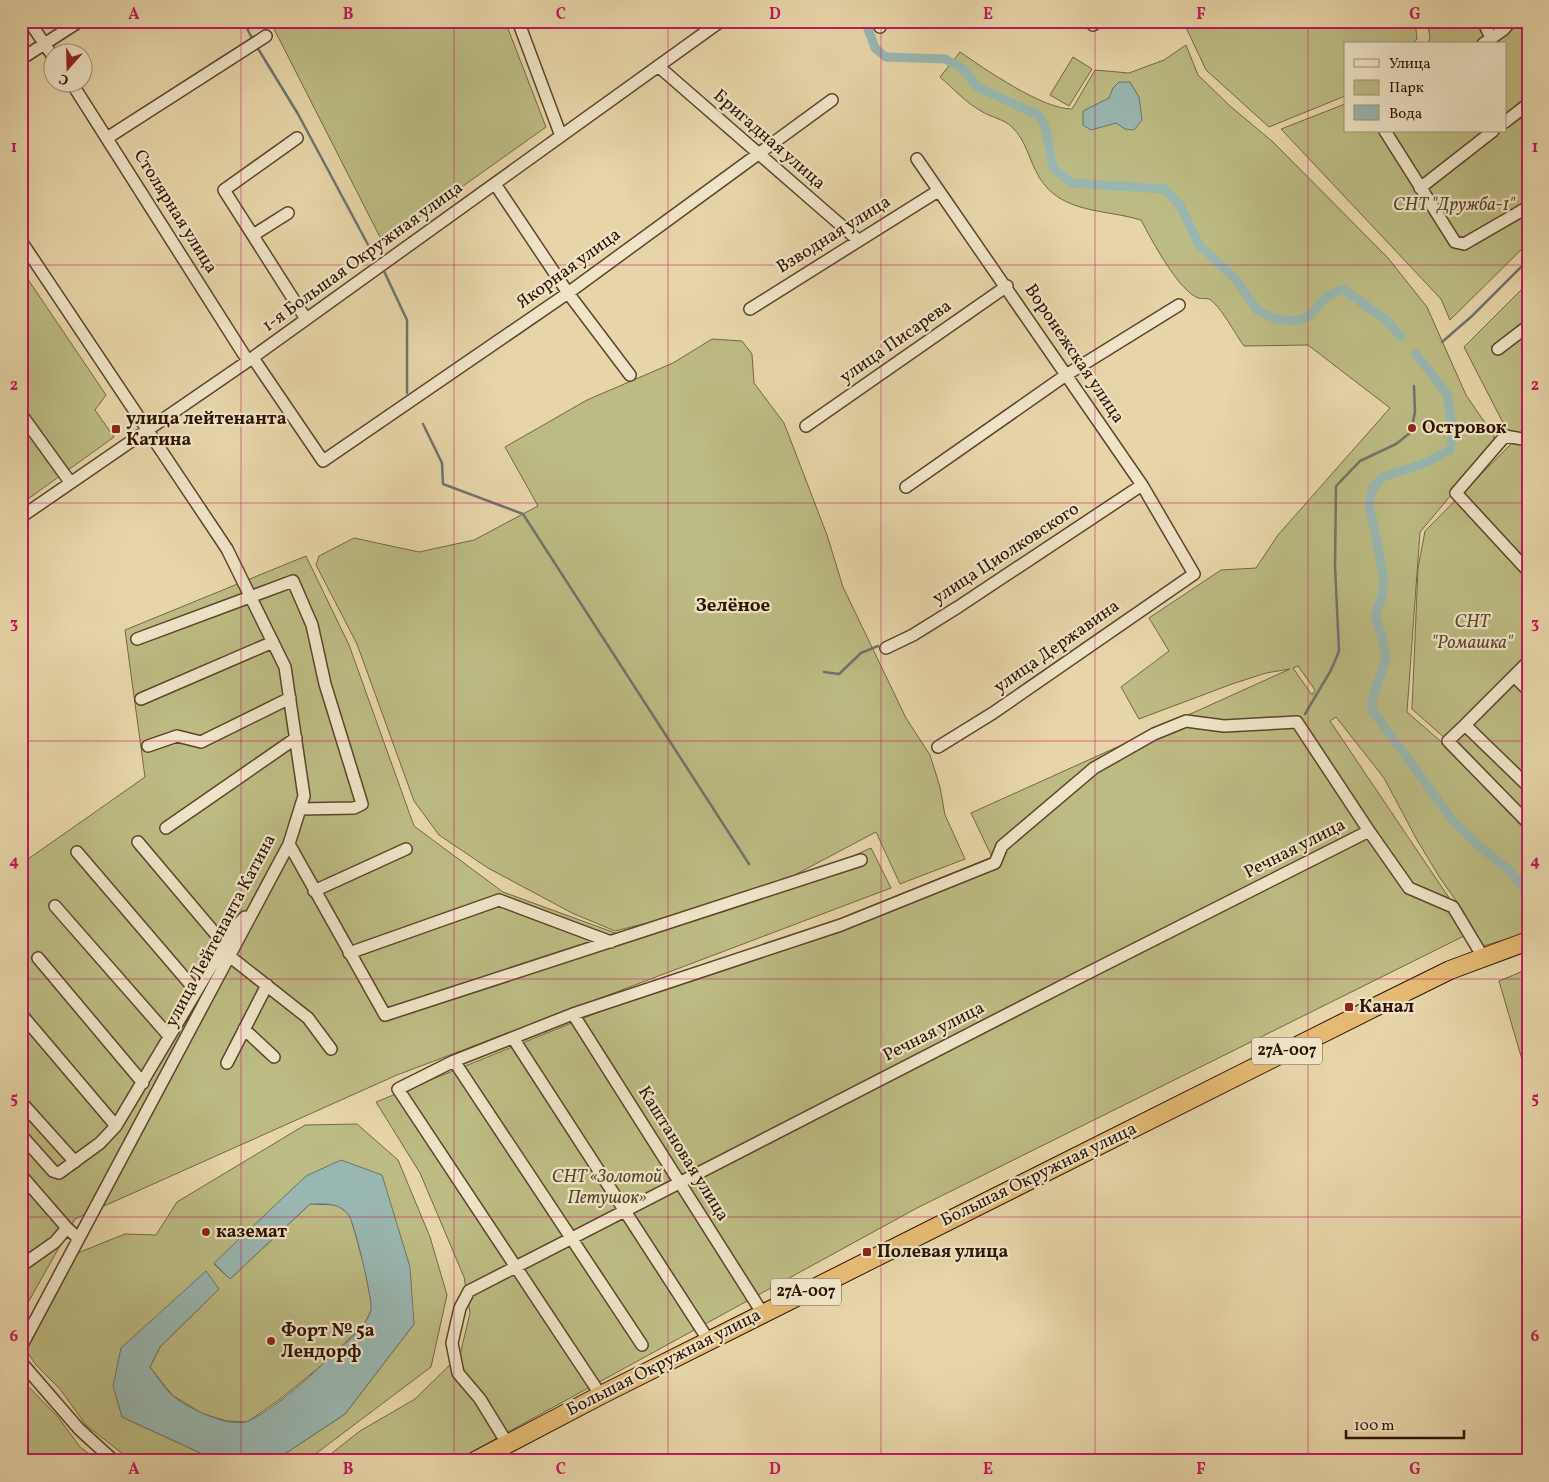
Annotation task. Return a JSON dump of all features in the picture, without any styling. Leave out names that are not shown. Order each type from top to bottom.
[{"type":"highway","name":"Большая Окружная улица","points":[[475,1461],[762,1314],[1374,1007],[1483,957],[1528,941]]},
{"type":"street","points":[[28,21],[44,42]]},
{"type":"street","points":[[48,42],[80,21]]},
{"type":"street","points":[[518,21],[561,136]]},
{"type":"street","name":"1-я Большая Окружная улица","points":[[21,517],[251,359],[721,21]]},
{"type":"street","points":[[1482,21],[1487,41],[1511,21]]},
{"type":"street","points":[[107,138],[266,36]]},
{"type":"street","points":[[21,60],[42,46]]},
{"type":"street","name":"Бригадная улица","points":[[658,66],[858,240]]},
{"type":"street","name":"Столярная улица","points":[[77,92],[251,359],[323,461]]},
{"type":"street","name":"Якорная улица","points":[[323,461],[568,293],[832,100]]},
{"type":"street","points":[[1506,121],[1528,104]]},
{"type":"street","points":[[1386,132],[1420,188],[1459,244],[1464,244],[1528,207]]},
{"type":"street","points":[[1420,188],[1492,132]]},
{"type":"street","points":[[297,138],[224,190],[306,319]]},
{"type":"street","name":"Воронежская улица","points":[[917,159],[1007,286],[1142,485],[1194,574]]},
{"type":"street","points":[[495,184],[568,293],[630,376]]},
{"type":"street","name":"Взводная улица","points":[[750,309],[938,191]]},
{"type":"street","points":[[253,235],[288,213]]},
{"type":"street","name":"улица Лейтенанта Катина","points":[[21,241],[227,549],[285,667],[304,796],[289,844],[254,910],[226,950],[21,1347]]},
{"type":"street","name":"улица Писарева","points":[[806,426],[1007,286]]},
{"type":"street","points":[[906,487],[1066,375],[1178,306]]},
{"type":"street","points":[[1498,349],[1528,326]]},
{"type":"street","points":[[21,414],[70,482]]},
{"type":"street","points":[[1528,440],[1506,436],[1456,493],[1528,571]]},
{"type":"street","name":"улица Циолковского","points":[[886,648],[912,635],[958,607],[1142,485]]},
{"type":"street","name":"улица Державина","points":[[938,747],[993,713],[1194,574]]},
{"type":"street","points":[[137,639],[250,596],[293,582],[312,625],[325,684],[362,804],[354,808],[300,809]]},
{"type":"street","points":[[142,699],[273,642]]},
{"type":"street","points":[[1528,662],[1448,741],[1528,823]]},
{"type":"street","points":[[1514,676],[1528,690]]},
{"type":"street","points":[[148,746],[177,736],[201,742],[290,698]]},
{"type":"street","points":[[596,1388],[398,1089],[454,1061],[574,1014],[841,925],[996,863],[1002,846],[1094,768],[1154,734],[1186,721],[1224,726],[1297,722],[1409,888],[1453,907],[1483,957]]},
{"type":"street","points":[[1465,725],[1528,786]]},
{"type":"street","points":[[166,828],[296,738]]},
{"type":"street","name":"Речная улица","points":[[507,1443],[480,1399],[458,1373],[452,1343],[460,1308],[469,1292],[1076,979],[1369,831]]},
{"type":"street","points":[[138,842],[226,950],[308,1018],[331,1049]]},
{"type":"street","points":[[289,844],[385,1015],[861,860]]},
{"type":"street","points":[[314,891],[406,848]]},
{"type":"street","points":[[77,852],[196,991]]},
{"type":"street","points":[[349,953],[499,900],[612,942]]},
{"type":"street","points":[[55,906],[169,1036]]},
{"type":"street","points":[[21,1135],[53,1171],[58,1173],[64,1171],[100,1143],[116,1126],[196,991],[226,950]]},
{"type":"street","points":[[38,958],[143,1083]]},
{"type":"street","points":[[226,1063],[267,985]]},
{"type":"street","points":[[21,1014],[116,1126]]},
{"type":"street","name":"Каштановая улица","points":[[574,1014],[762,1314]]},
{"type":"street","points":[[244,1029],[274,1057]]},
{"type":"street","points":[[513,1038],[709,1341]]},
{"type":"street","points":[[454,1061],[642,1345]]},
{"type":"street","points":[[21,1102],[75,1162]]},
{"type":"street","points":[[21,1175],[78,1238]]},
{"type":"street","points":[[21,1266],[55,1242],[67,1228]]},
{"type":"street","points":[[21,1362],[79,1429],[114,1461]]},
{"type":"green space","points":[[270,21],[505,21],[546,127],[383,243]]},
{"type":"green space","points":[[1183,21],[1415,21],[1417,39],[1415,42],[1344,42],[1344,96],[1269,127],[1206,70]]},
{"type":"green space","name":"СНТ \"Дружба-1\"","points":[[1427,21],[1528,21],[1528,243],[1450,320],[1441,299],[1281,129],[1344,104],[1344,132],[1506,132],[1506,42],[1428,42],[1430,38]]},
{"type":"green space","name":"СНТ «Золотой Петушок»","points":[[1186,45],[1198,75],[1230,106],[1273,142],[1388,258],[1427,307],[1466,395],[1494,436],[1494,444],[1420,532],[1407,712],[1445,745],[1528,830],[1528,933],[1483,946],[1462,909],[1417,840],[1384,778],[1336,717],[1330,721],[1472,932],[917,1208],[455,1461],[322,1461],[360,1431],[415,1399],[460,1355],[470,1313],[464,1277],[420,1173],[376,1102],[693,974],[750,955],[992,857],[971,813],[1290,669],[1266,673],[1232,684],[1139,719],[1121,687],[1169,651],[1149,618],[1221,570],[1256,568],[1278,535],[1390,408],[1308,345],[1244,346],[1214,303],[1209,299],[1198,298],[1182,285],[1166,263],[1141,220],[1085,208],[1059,198],[1048,189],[1039,177],[1017,132],[1005,122],[975,107],[940,77],[960,52],[1014,87],[1045,102],[1072,109],[1095,70],[1129,73],[1164,60]],"holes":[[[1298,666],[1315,690],[1312,695],[1293,668]]]},
{"type":"green space","points":[[1073,57],[1092,69],[1069,106],[1050,95]]},
{"type":"green space","points":[[21,269],[106,395],[95,410],[114,437],[21,504]]},
{"type":"green space","name":"СНТ \"Ромашка\"","points":[[1528,283],[1528,825],[1448,741],[1412,709],[1418,568],[1425,531],[1513,442],[1464,347]]},
{"type":"green space","points":[[712,339],[742,341],[752,354],[754,383],[784,423],[827,535],[843,587],[906,718],[930,755],[940,787],[945,815],[965,859],[900,884],[876,832],[787,879],[695,911],[615,931],[572,913],[488,868],[439,835],[414,801],[357,644],[316,565],[319,556],[354,538],[419,552],[474,540],[538,506],[505,447],[587,400],[673,363]]},
{"type":"green space","points":[[306,556],[349,645],[414,826],[503,892],[629,938],[746,904],[871,848],[891,888],[397,1075],[75,1219],[21,1315],[21,864],[145,777],[125,630]]},
{"type":"green space","points":[[1528,969],[1528,1080],[1499,981]]},
{"type":"green space","points":[[357,1124],[398,1160],[430,1237],[447,1295],[431,1367],[306,1461],[274,1461],[345,1414],[414,1324],[341,1161],[214,1264],[230,1279],[310,1204],[337,1205],[350,1215],[365,1269],[372,1308],[365,1323],[322,1365],[279,1400],[247,1422],[227,1421],[203,1414],[172,1395],[150,1367],[160,1347],[219,1289],[121,1348],[122,1417],[218,1461],[132,1461],[86,1425],[60,1389],[36,1365],[23,1346],[75,1254],[125,1234],[156,1235],[177,1202],[305,1125]]},
{"type":"green space","points":[[21,1379],[58,1417],[80,1447],[99,1461],[21,1461]]},
{"type":"water","points":[[1119,82],[1130,82],[1139,97],[1142,120],[1134,130],[1125,129],[1116,123],[1091,130],[1083,125],[1083,111],[1109,98],[1113,88]]},
{"type":"water","points":[[341,1160],[382,1175],[410,1267],[414,1324],[345,1414],[274,1461],[218,1461],[122,1417],[113,1386],[121,1348],[206,1271],[219,1289],[160,1347],[150,1367],[163,1385],[177,1399],[196,1410],[219,1419],[240,1423],[248,1421],[268,1410],[345,1344],[364,1324],[371,1310],[366,1277],[351,1219],[340,1207],[330,1204],[310,1204],[230,1279],[214,1263],[306,1176]]},
{"type":"waterway","points":[[243,21],[253,40]]},
{"type":"waterway","points":[[865,21],[875,48],[886,57],[945,59],[962,68],[977,87],[1040,116],[1046,130],[1053,168],[1072,183],[1164,189],[1180,205],[1199,245],[1236,279],[1257,310],[1275,319],[1295,321],[1308,317],[1327,296],[1343,289],[1386,320],[1401,337]]},
{"type":"waterway","points":[[257,47],[298,114],[373,254]]},
{"type":"waterway","points":[[1442,342],[1472,316],[1528,260]]},
{"type":"waterway","points":[[383,269],[407,320],[407,393]]},
{"type":"waterway","points":[[1416,354],[1447,394],[1453,434],[1450,450],[1425,463],[1383,477],[1373,488],[1369,504],[1384,578],[1382,597],[1375,615],[1386,658],[1372,700],[1372,710],[1454,822],[1480,847],[1508,869],[1528,893]]},
{"type":"waterway","points":[[1305,714],[1331,670],[1339,651],[1335,566],[1336,486],[1360,461],[1396,444],[1411,432],[1415,412],[1414,386]]},
{"type":"waterway","points":[[423,424],[442,463],[443,484],[523,514],[749,864]]},
{"type":"waterway","points":[[824,672],[839,674],[861,653],[878,646]]},
{"type":"place","name":"Островок","points":[[1412,428]]},
{"type":"place","name":"улица лейтенанта Катина","points":[[116,429]]},
{"type":"place","name":"Канал","points":[[1349,1007]]},
{"type":"place","name":"каземат","points":[[206,1232]]},
{"type":"place","name":"Полевая улица","points":[[867,1252]]},
{"type":"place","name":"Форт № 5а Лендорф","points":[[271,1341]]},
{"type":"district","name":"Зелёное","points":[[733,606]]}]
